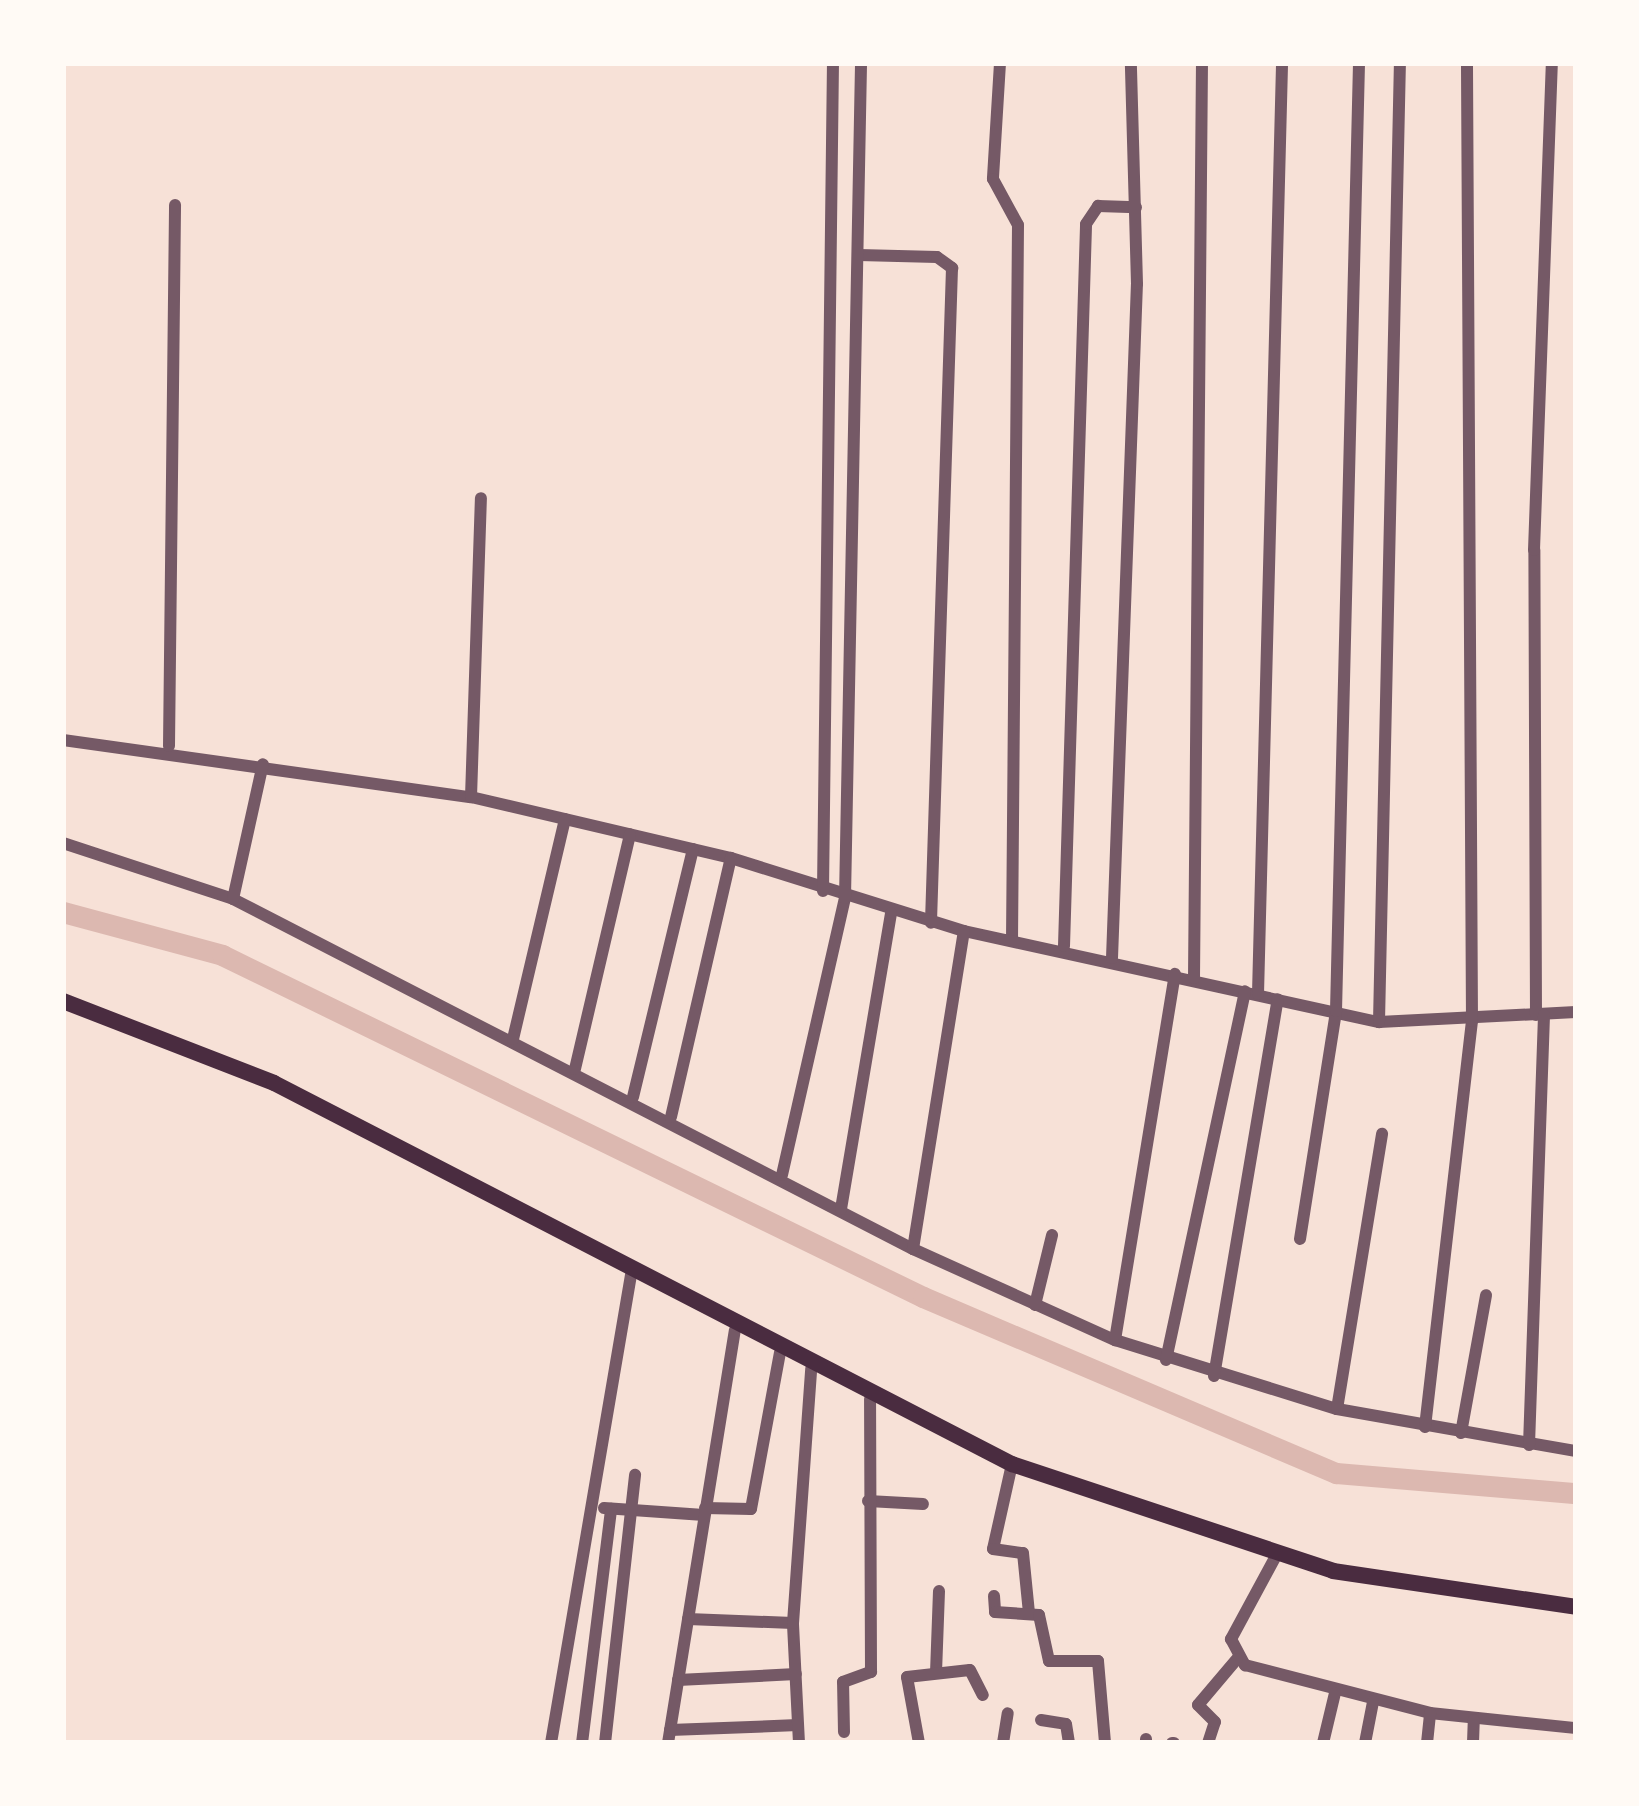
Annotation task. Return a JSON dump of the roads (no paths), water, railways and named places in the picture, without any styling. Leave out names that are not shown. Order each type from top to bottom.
[{"type":"main road","points":[[63,1001],[226,1060],[870,1400],[1012,1464],[1277,1554],[1390,1584],[1576,1607]]},
{"type":"street","points":[[823,891],[833,63]]},
{"type":"street","points":[[782,1175],[845,898],[861,63]]},
{"type":"street","points":[[1000,63],[993,178],[1018,225],[1012,938]]},
{"type":"street","points":[[1112,958],[1136,207],[1131,63]]},
{"type":"street","points":[[1195,978],[1202,63]]},
{"type":"street","points":[[1166,1360],[1251,993],[1282,63]]},
{"type":"street","points":[[1300,1239],[1336,1011],[1359,63]]},
{"type":"street","points":[[1379,1022],[1400,63]]},
{"type":"street","points":[[1425,1427],[1472,1021],[1467,63]]},
{"type":"street","points":[[1529,1445],[1540,1015],[1534,550],[1552,63]]},
{"type":"street","points":[[169,746],[175,205]]},
{"type":"street","points":[[1064,946],[1086,224],[1098,206],[1136,207]]},
{"type":"street","points":[[859,255],[937,257],[952,268],[931,923]]},
{"type":"street","points":[[471,797],[481,498]]},
{"type":"street","points":[[63,740],[169,746],[471,797],[731,858],[892,914],[964,932],[1064,946],[1379,1022],[1472,1021],[1576,1012]]},
{"type":"street","points":[[233,899],[263,764]]},
{"type":"street","points":[[513,1039],[565,819]]},
{"type":"street","points":[[575,1069],[630,834]]},
{"type":"street","points":[[63,843],[233,899],[633,1097],[913,1249],[1115,1340],[1214,1376],[1337,1409],[1576,1451]]},
{"type":"street","points":[[633,1097],[693,849]]},
{"type":"street","points":[[671,1117],[731,858]]},
{"type":"street","points":[[841,1209],[892,914]]},
{"type":"street","points":[[913,1249],[964,932]]},
{"type":"street","points":[[1115,1340],[1175,974]]},
{"type":"street","points":[[1214,1376],[1278,999]]},
{"type":"street","points":[[1337,1409],[1382,1134]]},
{"type":"street","points":[[1035,1305],[1052,1235]]},
{"type":"street","points":[[551,1743],[631,1273]]},
{"type":"street","points":[[1461,1433],[1486,1295]]},
{"type":"street","points":[[735,1330],[669,1737],[798,1725]]},
{"type":"street","points":[[589,1507],[705,1512],[751,1508],[780,1353]]},
{"type":"street","points":[[799,1743],[794,1623],[811,1369]]},
{"type":"street","points":[[844,1732],[843,1682],[871,1672],[870,1400]]},
{"type":"street","points":[[1012,1464],[993,1549],[1023,1552],[1029,1613]]},
{"type":"street","points":[[605,1743],[635,1475]]},
{"type":"street","points":[[868,1502],[923,1504]]},
{"type":"street","points":[[582,1743],[610,1509]]},
{"type":"street","points":[[1237,1659],[1232,1639],[1277,1554]]},
{"type":"street","points":[[936,1673],[939,1591]]},
{"type":"street","points":[[994,1596],[995,1612],[1040,1617],[1049,1661],[1101,1666],[1105,1743]]},
{"type":"street","points":[[688,1619],[794,1623]]},
{"type":"street","points":[[1237,1659],[1372,1702],[1474,1720],[1576,1728]]},
{"type":"street","points":[[1208,1743],[1215,1722],[1198,1706],[1237,1659]]},
{"type":"street","points":[[919,1743],[904,1679],[972,1670],[983,1695]]},
{"type":"street","points":[[678,1680],[796,1674]]},
{"type":"street","points":[[1323,1743],[1335,1693]]},
{"type":"street","points":[[1365,1743],[1372,1702]]},
{"type":"street","points":[[1003,1743],[1008,1713]]},
{"type":"street","points":[[1427,1743],[1430,1713]]},
{"type":"street","points":[[1041,1720],[1066,1724],[1069,1743]]},
{"type":"street","points":[[1473,1743],[1474,1720]]},
{"type":"street","points":[[1519,1743],[1520,1725]]},
{"type":"waterway","points":[[63,912],[222,955],[923,1297],[1336,1473],[1576,1493]]}]
